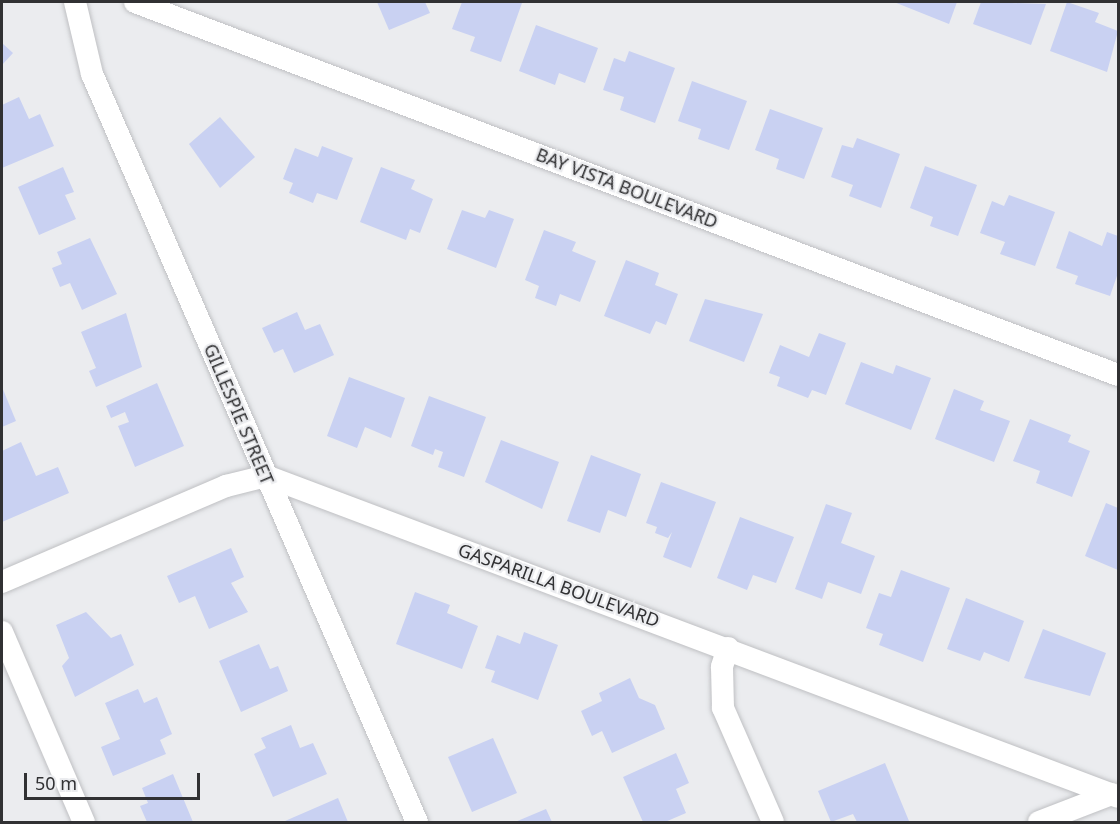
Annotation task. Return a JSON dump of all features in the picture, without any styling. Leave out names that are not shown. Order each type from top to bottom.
[{"type":"street","name":"GILLESPIE STREET","points":[[75,2],[92,74],[417,822]]},
{"type":"street","name":"BAY VISTA BOULEVARD","points":[[135,2],[168,6],[1119,375]]},
{"type":"street","points":[[2,582],[226,486],[266,476]]},
{"type":"street","name":"GASPARILLA BOULEVARD","points":[[266,476],[1117,794]]},
{"type":"street","points":[[2,632],[84,822]]},
{"type":"street","points":[[728,648],[722,667],[723,708],[773,822]]},
{"type":"street","points":[[1039,822],[1117,794]]},
{"type":"building","points":[[377,2],[425,2],[430,13],[389,30]]},
{"type":"building","points":[[462,2],[522,3],[501,62],[470,51],[475,37],[452,29]]},
{"type":"building","points":[[894,2],[957,2],[949,24]]},
{"type":"building","points":[[981,2],[1046,4],[1031,45],[973,24]]},
{"type":"building","points":[[1067,2],[1099,13],[1095,22],[1118,31],[1107,72],[1050,51]]},
{"type":"building","points":[[536,25],[598,48],[585,83],[559,73],[555,85],[519,71]]},
{"type":"building","points":[[2,43],[13,53],[2,65]]},
{"type":"building","points":[[629,51],[675,68],[655,123],[620,110],[624,97],[603,90],[614,58],[625,62]]},
{"type":"building","points":[[692,81],[747,101],[729,150],[698,139],[701,129],[678,121]]},
{"type":"building","points":[[19,97],[29,119],[40,114],[54,146],[2,168],[2,105]]},
{"type":"building","points":[[770,109],[823,128],[804,179],[776,169],[779,159],[755,150]]},
{"type":"building","points":[[220,117],[255,157],[220,188],[189,144]]},
{"type":"building","points":[[857,138],[900,154],[881,208],[849,196],[853,185],[831,177],[842,145],[853,148]]},
{"type":"building","points":[[322,146],[353,158],[337,200],[317,193],[313,203],[289,193],[293,183],[283,179],[295,148],[318,157]]},
{"type":"building","points":[[925,166],[977,185],[958,236],[930,226],[933,217],[910,208]]},
{"type":"building","points":[[63,167],[74,192],[65,195],[76,219],[39,235],[18,187]]},
{"type":"building","points":[[381,167],[415,180],[411,189],[433,199],[420,233],[410,229],[406,240],[360,222]]},
{"type":"building","points":[[1009,195],[1055,212],[1035,266],[1000,254],[1005,242],[980,233],[992,201],[1004,206]]},
{"type":"building","points":[[462,210],[485,218],[489,210],[514,219],[496,268],[447,249]]},
{"type":"building","points":[[544,230],[576,242],[572,251],[596,261],[580,302],[560,294],[556,306],[535,298],[539,286],[525,280]]},
{"type":"building","points":[[1069,231],[1102,246],[1107,232],[1118,236],[1118,273],[1110,296],[1075,284],[1078,276],[1056,268]]},
{"type":"building","points":[[90,238],[117,294],[82,310],[70,283],[60,287],[52,268],[62,264],[57,252]]},
{"type":"building","points":[[626,260],[659,273],[655,285],[678,294],[666,325],[656,321],[650,334],[604,316]]},
{"type":"building","points":[[705,299],[763,314],[744,362],[689,341]]},
{"type":"building","points":[[297,312],[305,330],[320,324],[334,355],[294,373],[283,349],[274,353],[262,328]]},
{"type":"building","points":[[126,313],[142,367],[96,387],[89,371],[96,368],[81,332]]},
{"type":"building","points":[[819,333],[846,343],[826,395],[812,390],[808,398],[777,386],[780,377],[769,373],[780,345],[809,357]]},
{"type":"building","points":[[861,362],[893,374],[896,365],[931,378],[911,430],[845,404]]},
{"type":"building","points":[[349,377],[405,398],[391,438],[365,427],[357,448],[327,436]]},
{"type":"building","points":[[157,383],[184,446],[135,467],[118,426],[129,422],[125,412],[111,418],[106,406]]},
{"type":"building","points":[[2,387],[16,421],[2,427]]},
{"type":"building","points":[[954,389],[984,401],[980,410],[1010,421],[994,462],[935,439]]},
{"type":"building","points":[[429,396],[486,417],[464,477],[438,467],[443,452],[435,449],[433,455],[411,446]]},
{"type":"building","points":[[1030,419],[1071,435],[1068,442],[1090,451],[1072,497],[1036,483],[1040,471],[1013,461]]},
{"type":"building","points":[[501,440],[559,462],[542,509],[485,482]]},
{"type":"building","points":[[21,442],[36,476],[58,467],[69,493],[2,522],[2,451]]},
{"type":"building","points":[[591,455],[641,474],[626,517],[608,510],[600,533],[567,521]]},
{"type":"building","points":[[661,482],[716,502],[691,568],[663,557],[672,532],[668,538],[655,533],[657,527],[646,523]]},
{"type":"building","points":[[1106,503],[1118,508],[1118,570],[1085,556]]},
{"type":"building","points":[[826,504],[852,513],[841,543],[875,556],[861,594],[828,582],[822,599],[795,589]]},
{"type":"building","points":[[740,517],[794,537],[776,583],[753,575],[747,590],[717,578]]},
{"type":"building","points":[[231,548],[244,577],[231,583],[248,612],[209,629],[195,596],[179,603],[167,576]]},
{"type":"building","points":[[901,570],[950,588],[923,662],[879,645],[883,634],[866,628],[879,593],[891,597]]},
{"type":"building","points":[[415,592],[450,605],[447,613],[478,626],[462,669],[396,644]]},
{"type":"building","points":[[966,598],[1024,621],[1009,662],[984,652],[980,661],[947,649]]},
{"type":"building","points":[[86,612],[111,638],[121,634],[134,665],[75,697],[62,666],[69,658],[56,625]]},
{"type":"building","points":[[1043,629],[1106,653],[1090,696],[1024,678]]},
{"type":"building","points":[[524,632],[558,645],[538,700],[491,682],[495,671],[485,668],[497,635],[520,644]]},
{"type":"building","points":[[259,644],[270,669],[278,666],[288,691],[241,712],[219,661]]},
{"type":"building","points":[[630,678],[639,698],[655,705],[665,729],[612,753],[602,731],[592,736],[581,711],[602,701],[599,693]]},
{"type":"building","points":[[138,689],[144,703],[157,697],[172,734],[160,740],[166,754],[113,776],[101,747],[120,739],[105,703]]},
{"type":"building","points":[[291,725],[300,748],[313,743],[327,774],[273,797],[254,754],[266,748],[261,738]]},
{"type":"building","points":[[493,738],[517,793],[472,812],[448,757]]},
{"type":"building","points":[[676,753],[689,783],[676,789],[686,813],[665,822],[643,822],[623,777]]},
{"type":"building","points":[[885,763],[909,821],[857,822],[853,814],[831,822],[818,791]]},
{"type":"building","points":[[173,774],[193,822],[147,822],[140,806],[148,803],[142,788]]},
{"type":"building","points":[[338,798],[348,822],[285,821]]},
{"type":"building","points":[[546,809],[552,822],[515,822]]}]
